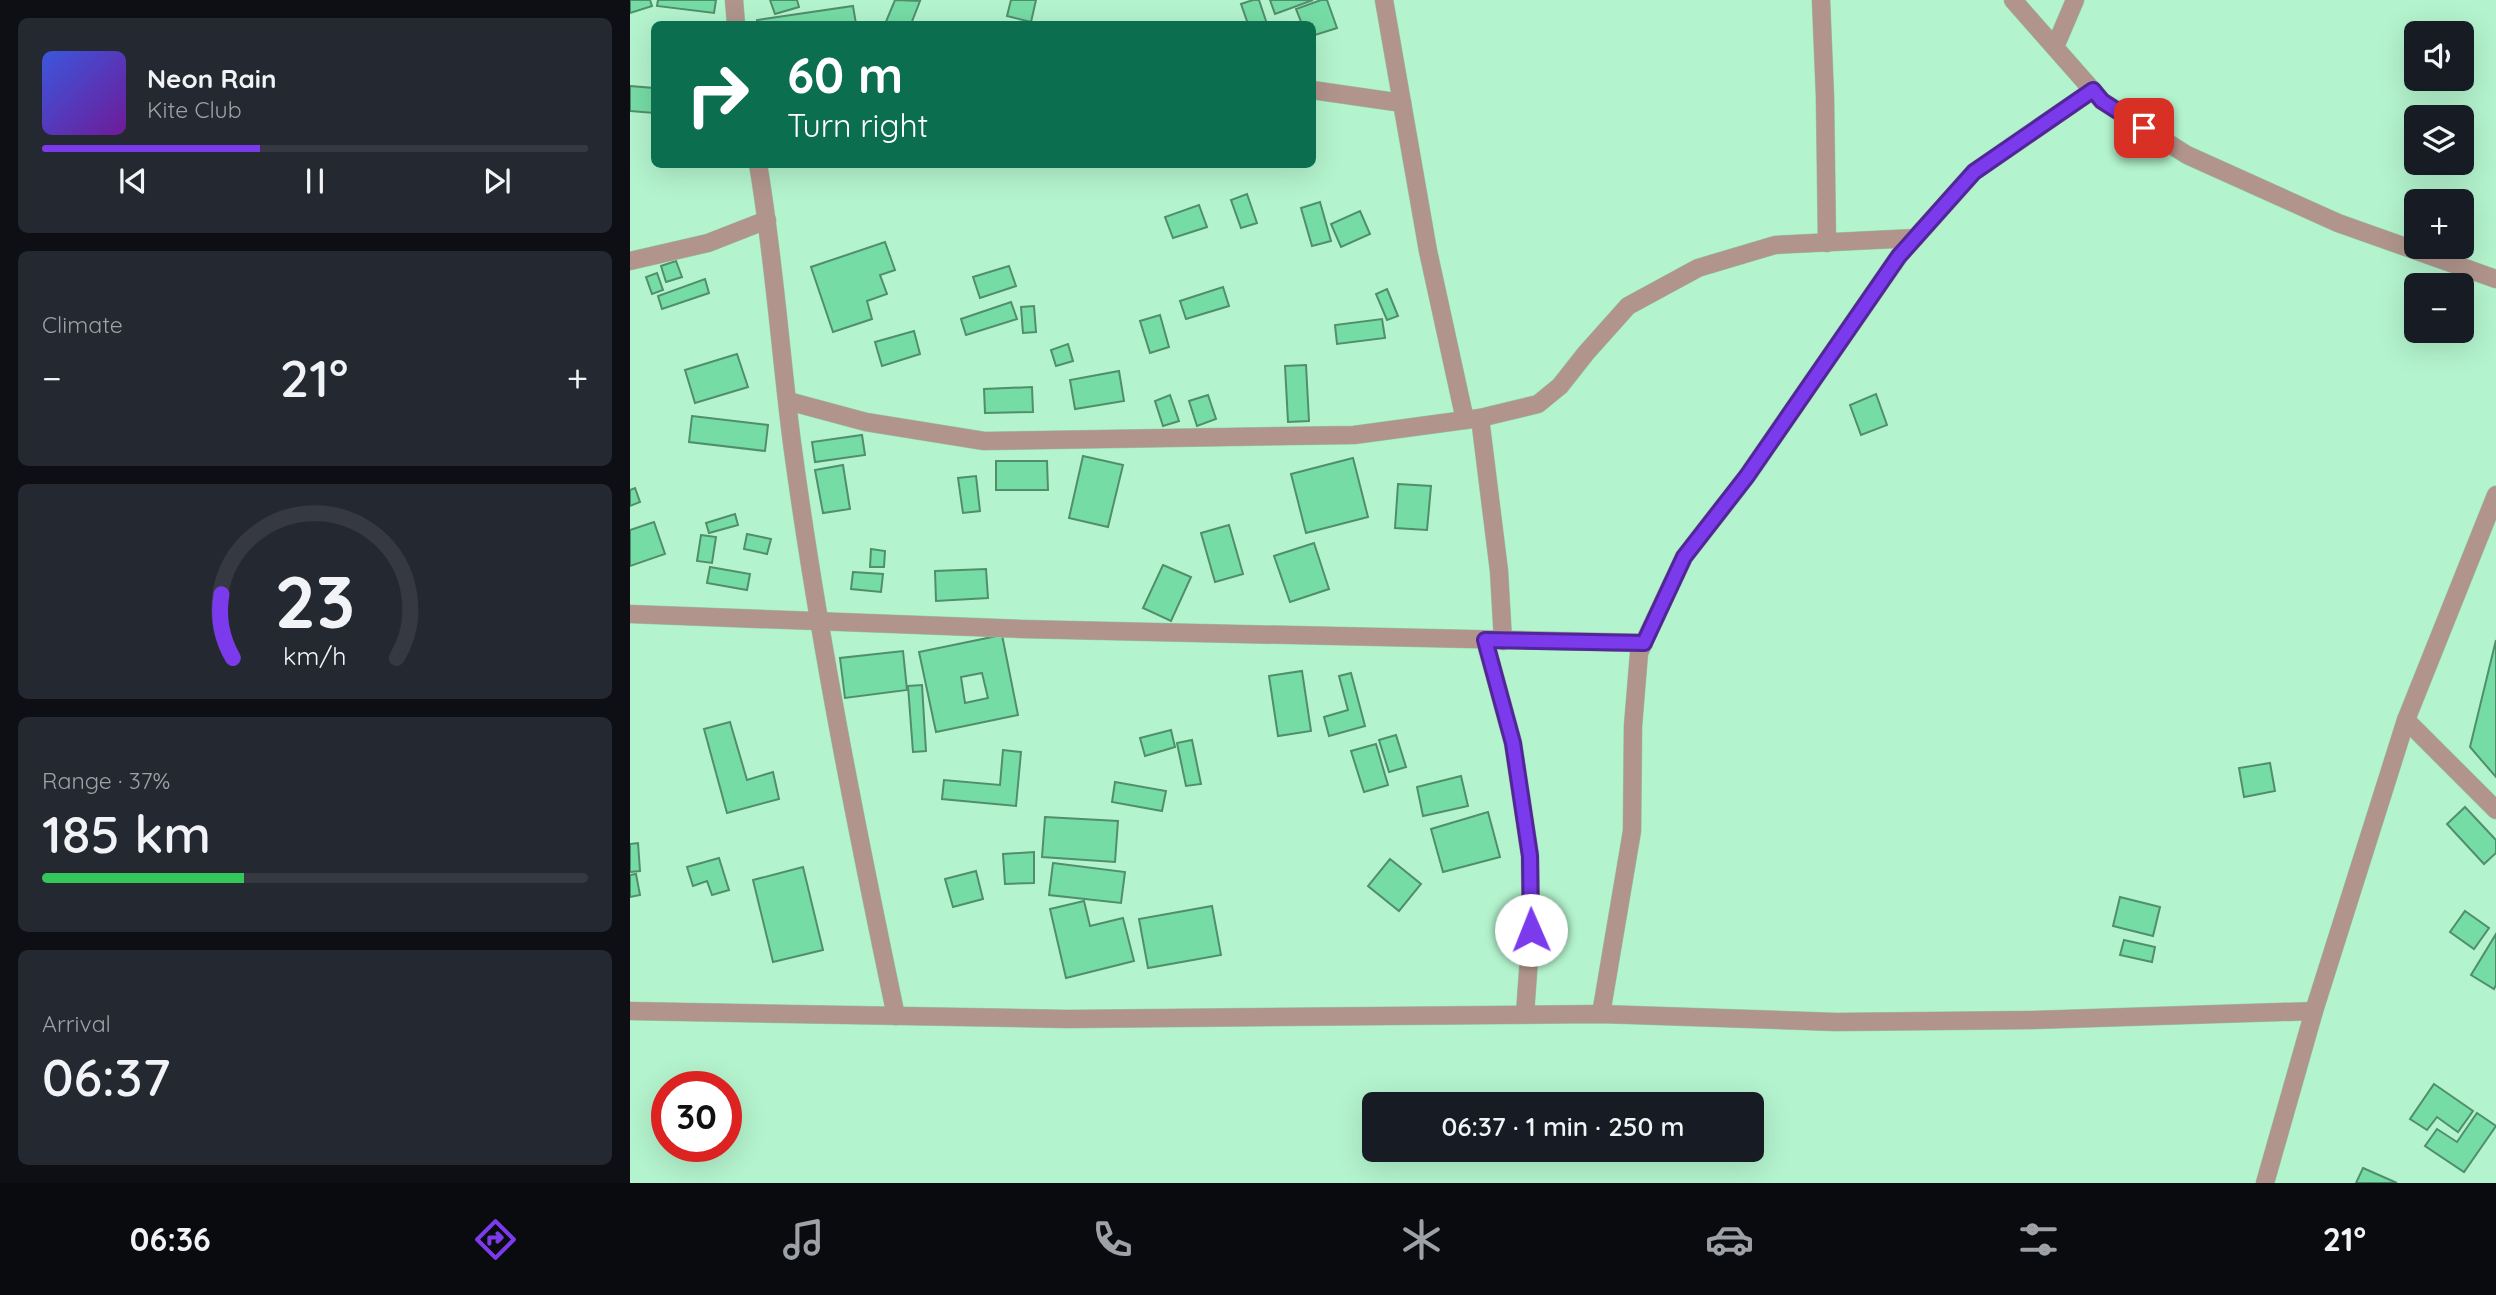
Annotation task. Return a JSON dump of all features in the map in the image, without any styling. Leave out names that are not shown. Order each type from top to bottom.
[{"type":"street","points":[[734,0],[736,21]]},
{"type":"street","points":[[1384,0],[1428,251],[1473,419],[1499,571],[1503,641]]},
{"type":"street","points":[[1821,0],[1827,243]]},
{"type":"street","points":[[2013,0],[2102,101],[2187,155],[2339,223],[2496,279]]},
{"type":"street","points":[[2055,47],[2075,0]]},
{"type":"street","points":[[1601,1014],[1632,831],[1633,726],[1639,653],[1684,557],[1747,476],[1899,256],[1974,172],[2093,90]]},
{"type":"street","points":[[1316,91],[1402,103]]},
{"type":"street","points":[[759,168],[818,622],[849,793],[896,1016]]},
{"type":"street","points":[[630,261],[708,243],[767,220]]},
{"type":"street","points":[[788,401],[866,422],[984,441],[1354,435],[1473,419],[1538,404],[1560,386],[1628,306],[1698,268],[1775,245],[1915,238]]},
{"type":"street","points":[[2265,1183],[2314,1011],[2406,720],[2496,495]]},
{"type":"street","points":[[630,614],[818,622],[1644,643]]},
{"type":"street","points":[[1485,640],[1513,743],[1530,856],[1531,930],[1525,1014]]},
{"type":"street","points":[[2406,720],[2496,810]]},
{"type":"street","points":[[630,1011],[1068,1019],[1601,1014],[1849,1021],[2033,1020],[2314,1011]]},
{"type":"building","points":[[630,0],[650,0],[652,6],[630,13]]},
{"type":"building","points":[[658,0],[716,0],[714,13],[657,6]]},
{"type":"building","points":[[770,0],[797,0],[799,7],[775,14]]},
{"type":"building","points":[[895,0],[920,1],[912,21],[886,21]]},
{"type":"building","points":[[1011,0],[1036,0],[1031,21],[1007,16]]},
{"type":"building","points":[[1259,0],[1266,21],[1247,21],[1241,4]]},
{"type":"building","points":[[1270,0],[1313,0],[1275,14]]},
{"type":"building","points":[[1327,0],[1337,28],[1316,35],[1316,21],[1301,21],[1296,9]]},
{"type":"building","points":[[853,6],[856,21],[757,21]]},
{"type":"building","points":[[630,86],[651,88],[651,113],[630,111]]},
{"type":"building","points":[[1247,194],[1257,223],[1241,228],[1231,200]]},
{"type":"building","points":[[1320,202],[1331,241],[1312,246],[1301,208]]},
{"type":"building","points":[[1199,205],[1207,227],[1173,238],[1165,217]]},
{"type":"building","points":[[1360,211],[1370,234],[1341,247],[1331,224]]},
{"type":"building","points":[[885,242],[895,270],[880,275],[887,294],[867,301],[872,319],[833,332],[811,267]]},
{"type":"building","points":[[676,261],[682,277],[666,282],[661,266]]},
{"type":"building","points":[[1009,266],[1016,286],[980,298],[973,277]]},
{"type":"building","points":[[657,273],[663,290],[652,294],[646,277]]},
{"type":"building","points":[[705,279],[709,293],[662,309],[658,296]]},
{"type":"building","points":[[1223,287],[1229,306],[1186,319],[1180,301]]},
{"type":"building","points":[[1387,289],[1398,316],[1387,320],[1376,294]]},
{"type":"building","points":[[1011,302],[1017,319],[966,335],[961,319]]},
{"type":"building","points":[[1034,306],[1036,332],[1023,333],[1021,307]]},
{"type":"building","points":[[1160,315],[1169,347],[1150,353],[1140,321]]},
{"type":"building","points":[[1382,319],[1385,338],[1337,344],[1335,325]]},
{"type":"building","points":[[914,331],[920,354],[882,366],[875,342]]},
{"type":"building","points":[[1068,344],[1073,361],[1056,366],[1051,350]]},
{"type":"building","points":[[737,354],[748,387],[695,403],[685,370]]},
{"type":"building","points":[[1306,365],[1309,421],[1288,422],[1285,366]]},
{"type":"building","points":[[1119,371],[1124,401],[1075,409],[1070,380]]},
{"type":"building","points":[[1032,387],[1033,412],[985,413],[984,389]]},
{"type":"building","points":[[1876,394],[1887,425],[1861,435],[1850,405]]},
{"type":"building","points":[[1170,395],[1179,421],[1163,426],[1155,401]]},
{"type":"building","points":[[1208,395],[1216,419],[1197,426],[1189,401]]},
{"type":"building","points":[[692,416],[768,425],[765,451],[689,442]]},
{"type":"building","points":[[862,435],[865,455],[815,462],[812,442]]},
{"type":"building","points":[[1083,456],[1123,465],[1108,527],[1069,518]]},
{"type":"building","points":[[1353,458],[1368,517],[1306,533],[1291,474]]},
{"type":"building","points":[[996,461],[1047,461],[1048,490],[996,490]]},
{"type":"building","points":[[843,465],[850,509],[823,513],[815,470]]},
{"type":"building","points":[[976,476],[980,511],[963,513],[958,478]]},
{"type":"building","points":[[1398,484],[1431,486],[1427,530],[1395,528]]},
{"type":"building","points":[[635,488],[640,502],[630,506],[630,490]]},
{"type":"building","points":[[735,514],[738,525],[709,533],[706,523]]},
{"type":"building","points":[[654,522],[665,554],[630,566],[630,530]]},
{"type":"building","points":[[1229,525],[1243,574],[1215,582],[1201,533]]},
{"type":"building","points":[[747,534],[771,539],[767,554],[744,549]]},
{"type":"building","points":[[701,535],[716,537],[712,563],[697,561]]},
{"type":"building","points":[[1314,543],[1329,589],[1290,602],[1274,556]]},
{"type":"building","points":[[871,549],[885,551],[884,567],[870,567]]},
{"type":"building","points":[[1163,565],[1191,577],[1171,621],[1143,608]]},
{"type":"building","points":[[710,567],[750,574],[747,590],[707,583]]},
{"type":"building","points":[[986,569],[988,598],[936,601],[935,571]]},
{"type":"building","points":[[853,572],[883,574],[881,592],[851,589]]},
{"type":"building","points":[[1002,635],[1018,715],[936,732],[919,652]],"holes":[[[982,673],[988,698],[965,703],[961,677]]]},
{"type":"building","points":[[2496,640],[2496,777],[2470,747]]},
{"type":"building","points":[[903,651],[907,690],[845,698],[840,658]]},
{"type":"building","points":[[1302,671],[1311,731],[1278,736],[1269,676]]},
{"type":"building","points":[[1351,673],[1365,726],[1329,736],[1324,717],[1348,710],[1339,676]]},
{"type":"building","points":[[922,685],[926,751],[913,752],[908,686]]},
{"type":"building","points":[[730,722],[747,780],[773,772],[779,799],[727,813],[704,729]]},
{"type":"building","points":[[1171,730],[1175,747],[1145,756],[1140,738]]},
{"type":"building","points":[[1396,735],[1406,767],[1389,772],[1379,740]]},
{"type":"building","points":[[1192,740],[1201,784],[1186,786],[1177,743]]},
{"type":"building","points":[[1376,744],[1388,785],[1364,792],[1351,751]]},
{"type":"building","points":[[1003,750],[1021,752],[1016,806],[942,799],[944,780],[1000,785]]},
{"type":"building","points":[[2270,763],[2275,791],[2244,797],[2239,768]]},
{"type":"building","points":[[1461,776],[1468,806],[1423,816],[1417,787]]},
{"type":"building","points":[[1115,782],[1166,791],[1162,811],[1112,802]]},
{"type":"building","points":[[2465,807],[2496,840],[2496,853],[2484,864],[2447,824]]},
{"type":"building","points":[[1488,812],[1500,857],[1443,872],[1431,829]]},
{"type":"building","points":[[1045,817],[1118,821],[1115,862],[1042,857]]},
{"type":"building","points":[[638,843],[640,871],[630,872],[630,844]]},
{"type":"building","points":[[1034,852],[1034,883],[1005,884],[1003,854]]},
{"type":"building","points":[[719,858],[729,890],[712,895],[707,881],[693,886],[687,867]]},
{"type":"building","points":[[1390,859],[1421,884],[1399,911],[1368,886]]},
{"type":"building","points":[[1053,863],[1125,872],[1121,903],[1049,895]]},
{"type":"building","points":[[803,867],[823,950],[773,962],[753,880]]},
{"type":"building","points":[[976,871],[983,899],[953,907],[945,879]]},
{"type":"building","points":[[636,874],[640,895],[630,897],[630,875]]},
{"type":"building","points":[[2120,897],[2160,907],[2153,936],[2113,926]]},
{"type":"building","points":[[1084,901],[1090,926],[1123,918],[1134,961],[1066,978],[1050,909]]},
{"type":"building","points":[[1212,906],[1221,955],[1148,968],[1139,919]]},
{"type":"building","points":[[2465,911],[2489,928],[2474,949],[2450,932]]},
{"type":"building","points":[[2496,934],[2496,985],[2494,989],[2471,975]]},
{"type":"building","points":[[2124,940],[2155,947],[2152,962],[2120,955]]},
{"type":"building","points":[[2434,1084],[2473,1111],[2458,1132],[2437,1117],[2427,1130],[2410,1119]]},
{"type":"building","points":[[2477,1113],[2496,1126],[2464,1172],[2425,1146],[2437,1129],[2457,1142]]},
{"type":"building","points":[[2363,1168],[2397,1183],[2356,1183]]},
{"type":"route","points":[[1531,930],[1530,856],[1513,743],[1485,640],[1644,643],[1684,557],[1747,476],[1899,256],[1974,172],[2093,90],[2102,101],[2144,128]]}]
